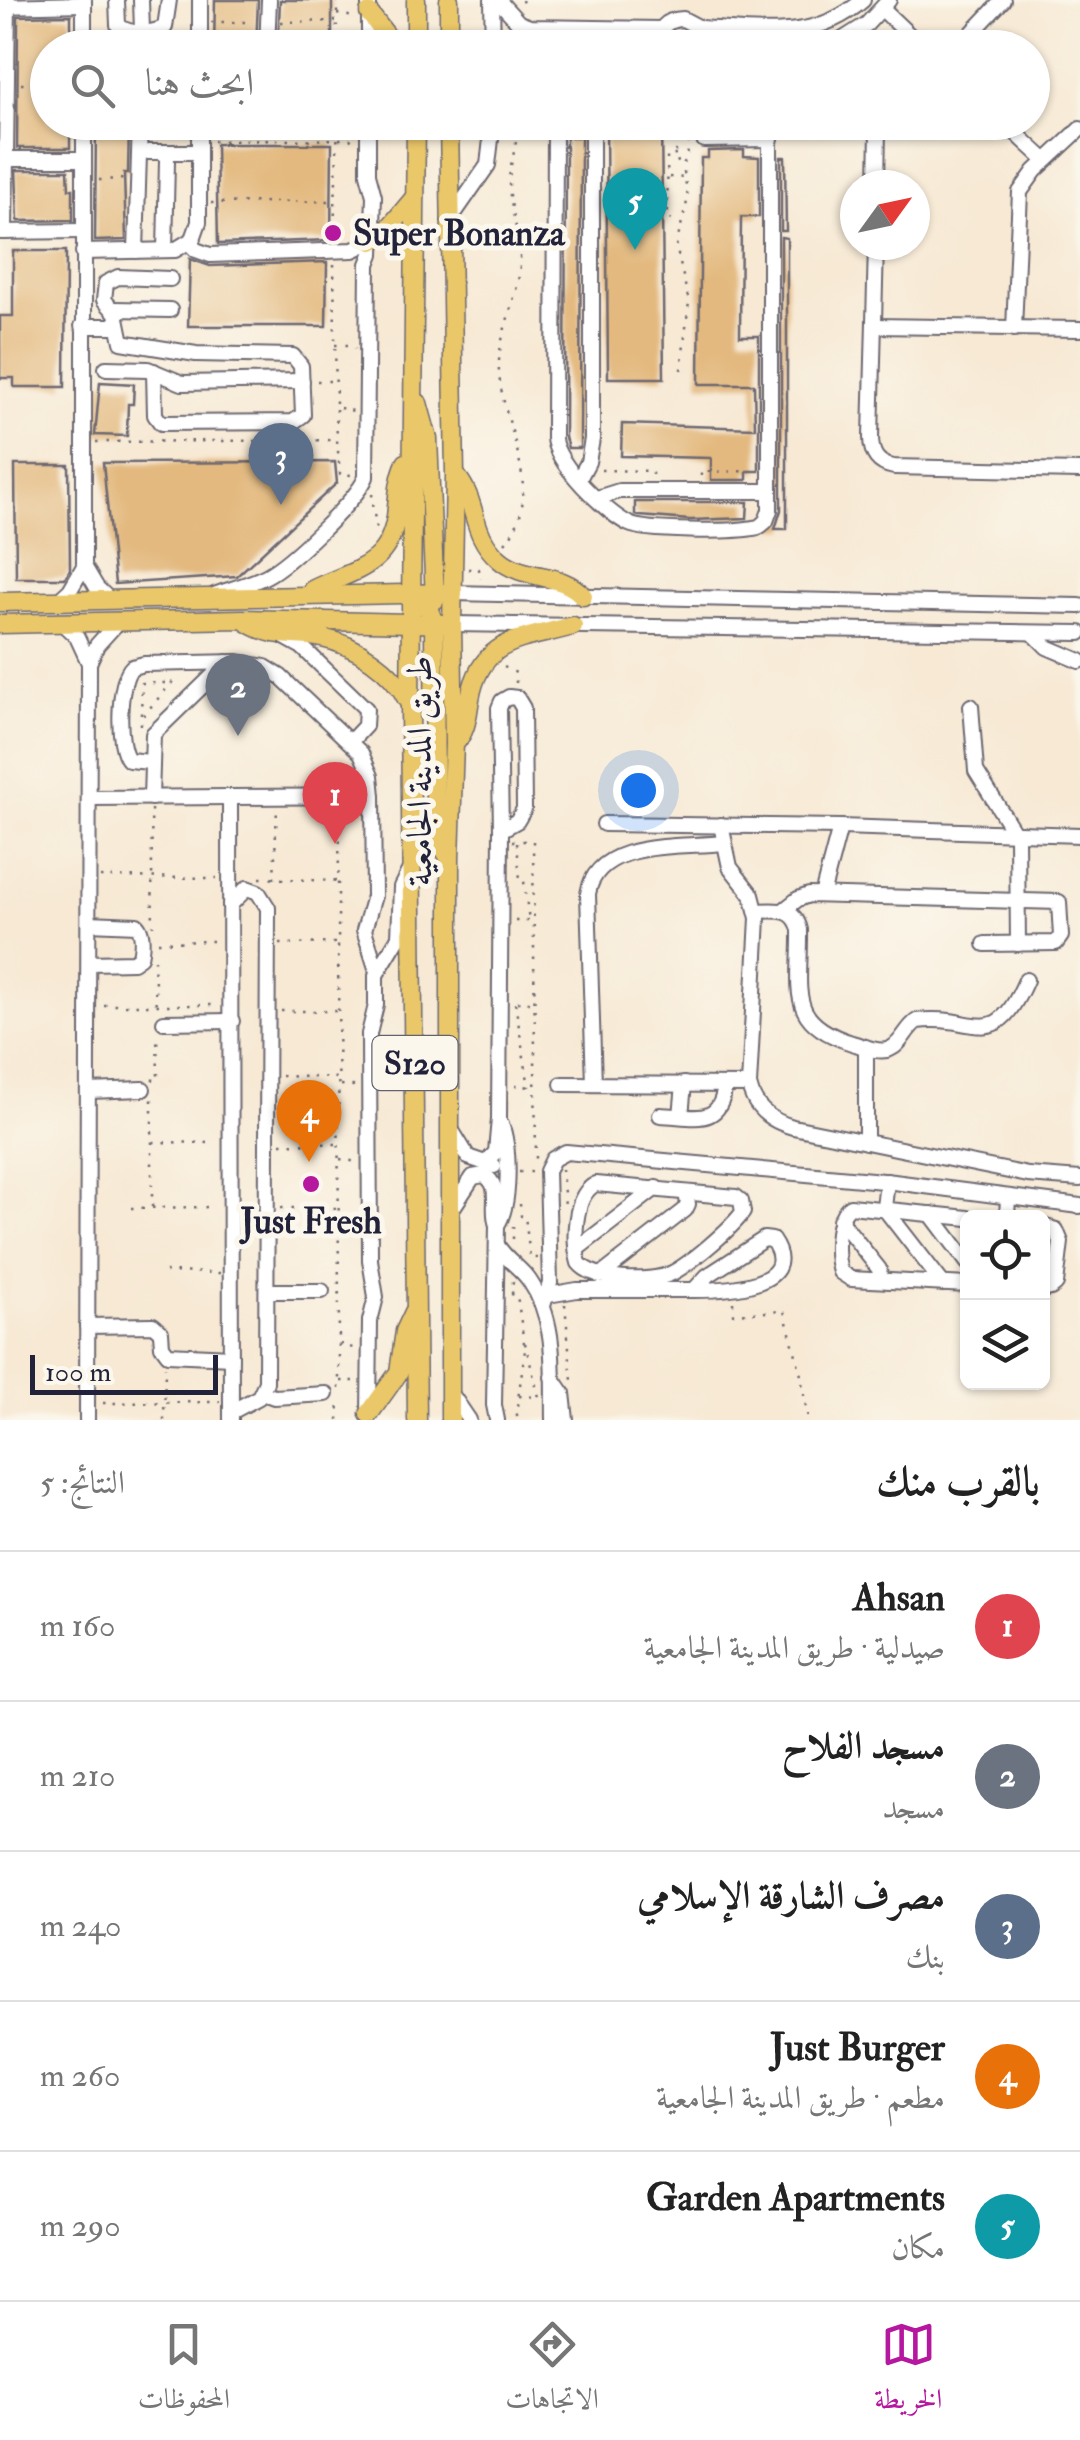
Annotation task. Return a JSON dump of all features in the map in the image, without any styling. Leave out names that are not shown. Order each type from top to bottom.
[{"type":"main road","points":[[416,0],[416,30]]},
{"type":"main road","points":[[448,0],[448,30]]},
{"type":"main road","points":[[369,6],[384,30]]},
{"type":"main road","name":"طريق المدينة الجامعية","points":[[416,140],[410,706],[417,1420]]},
{"type":"main road","name":"طريق المدينة الجامعية","points":[[448,140],[456,475],[443,593],[454,744],[450,858],[450,1420]]},
{"type":"main road","points":[[372,241],[384,234],[415,197]]},
{"type":"main road","points":[[0,602],[443,593],[428,439],[424,417],[414,396]]},
{"type":"main road","points":[[303,596],[362,570],[378,556],[392,531],[401,472],[412,454]]},
{"type":"main road","points":[[456,475],[468,493],[476,528],[494,554],[518,572],[563,581],[583,596]]},
{"type":"main road","points":[[412,593],[443,624],[435,823],[450,858]]},
{"type":"main road","points":[[0,624],[242,619],[443,624]]},
{"type":"main road","points":[[242,619],[283,636],[325,638],[352,650],[386,671],[398,683],[410,706]]},
{"type":"main road","points":[[454,744],[466,727],[478,672],[490,654],[526,637],[573,626]]},
{"type":"main road","points":[[369,1417],[400,1372],[406,1330],[418,1308]]},
{"type":"street","points":[[117,0],[120,28],[135,30]]},
{"type":"street","points":[[142,0],[142,30]]},
{"type":"street","points":[[148,30],[165,27],[169,0]]},
{"type":"street","points":[[200,0],[200,30]]},
{"type":"street","points":[[268,0],[268,30]]},
{"type":"street","points":[[495,0],[519,23],[553,28],[660,30],[670,21],[683,18],[700,28],[714,30]]},
{"type":"street","points":[[494,30],[495,0]]},
{"type":"street","points":[[809,30],[863,0]]},
{"type":"street","points":[[975,30],[1003,0]]},
{"type":"street","points":[[83,231],[2,232],[5,4],[84,2],[84,30]]},
{"type":"street","points":[[859,30],[885,5],[907,30]]},
{"type":"street","points":[[1014,329],[1020,192],[1045,160],[1080,129]]},
{"type":"street","points":[[84,140],[84,566],[97,588],[110,600]]},
{"type":"street","points":[[136,250],[139,140]]},
{"type":"street","points":[[83,252],[164,250],[189,243],[198,228],[199,140]]},
{"type":"street","points":[[206,598],[257,580],[280,566],[356,494],[366,477],[368,264],[374,196],[368,177],[368,140]]},
{"type":"street","points":[[448,221],[488,165],[491,140]]},
{"type":"street","points":[[555,140],[554,444],[560,460],[582,474],[597,498],[620,519],[636,527],[750,529],[762,526],[769,516],[770,140]]},
{"type":"street","points":[[582,474],[592,439],[592,140]]},
{"type":"street","points":[[877,170],[878,140]]},
{"type":"street","points":[[1023,140],[1045,160]]},
{"type":"street","points":[[148,152],[199,146]]},
{"type":"street","points":[[3,159],[84,159]]},
{"type":"street","points":[[164,250],[167,160]]},
{"type":"street","points":[[189,243],[200,253],[210,255],[358,249],[372,241]]},
{"type":"street","points":[[876,260],[871,447],[885,465],[1080,470]]},
{"type":"street","points":[[154,370],[154,415],[165,424],[296,422],[303,415],[300,362],[293,356],[196,354],[129,344],[120,339],[114,310],[104,297],[111,278],[170,279]]},
{"type":"street","points":[[114,310],[170,310]]},
{"type":"street","points":[[82,326],[118,326]]},
{"type":"street","points":[[874,326],[1080,329]]},
{"type":"street","points":[[106,368],[154,370],[182,383],[302,381]]},
{"type":"street","points":[[597,498],[614,492],[770,491]]},
{"type":"street","points":[[56,602],[70,590],[84,566]]},
{"type":"street","points":[[443,593],[1080,606]]},
{"type":"street","points":[[86,1420],[90,663],[97,644],[117,622]]},
{"type":"street","points":[[63,624],[82,645],[90,663]]},
{"type":"street","points":[[443,624],[1080,633]]},
{"type":"street","points":[[1034,632],[1047,647],[1080,661]]},
{"type":"street","points":[[283,636],[302,647],[366,709],[364,726],[350,742]]},
{"type":"street","points":[[151,798],[151,740],[156,728],[226,662]]},
{"type":"street","points":[[150,762],[133,761],[123,754],[124,677],[138,664],[226,662],[256,664],[273,671],[350,742],[369,768],[374,896],[364,924],[378,971],[376,1004],[368,1034],[370,1260],[376,1297],[370,1321],[369,1417]]},
{"type":"street","points":[[486,1163],[496,1152],[499,1119],[499,708],[502,700],[513,696],[524,708],[524,804],[517,820],[501,836]]},
{"type":"street","points":[[970,706],[976,770],[1016,833],[1018,944]]},
{"type":"street","points":[[90,798],[373,796]]},
{"type":"street","points":[[230,797],[231,1405]]},
{"type":"street","points":[[604,824],[840,826],[1080,835]]},
{"type":"street","points":[[720,825],[730,867],[752,895],[757,911],[749,1085],[756,1105],[780,1124],[1028,1175],[1080,1179]]},
{"type":"street","points":[[822,896],[840,826]]},
{"type":"street","points":[[594,1084],[588,894],[592,878],[602,864],[622,854],[723,844]]},
{"type":"street","points":[[378,971],[397,944],[402,882],[412,865]]},
{"type":"street","points":[[228,878],[253,883],[266,902],[266,1382],[259,1396]]},
{"type":"street","points":[[230,905],[253,883]]},
{"type":"street","points":[[784,910],[803,896],[1058,902],[1061,936],[1056,943],[985,944]]},
{"type":"street","points":[[757,911],[784,910],[800,925],[801,1002],[806,1016],[822,1032],[880,1051],[891,1049],[911,1024],[923,1020],[996,1024],[1012,1012],[1026,980]]},
{"type":"street","points":[[89,923],[137,925],[141,930],[140,957],[136,961],[89,962]]},
{"type":"street","points":[[366,936],[384,946],[397,944]]},
{"type":"street","points":[[164,1022],[232,1013]]},
{"type":"street","points":[[866,1047],[866,1142]]},
{"type":"street","points":[[562,1084],[749,1085]]},
{"type":"street","points":[[682,1116],[684,1084]]},
{"type":"street","points":[[660,1115],[713,1114],[723,1102],[725,1085]]},
{"type":"street","points":[[88,1090],[143,1089]]},
{"type":"street","points":[[497,1420],[496,1245],[509,1174],[499,1119]]},
{"type":"street","points":[[451,1130],[468,1156],[509,1174]]},
{"type":"street","points":[[553,1420],[546,1398],[552,1377],[551,1334],[544,1294],[549,1164],[558,1154],[573,1151],[634,1160],[890,1182],[1080,1206]]},
{"type":"street","points":[[634,1160],[634,1186]]},
{"type":"street","points":[[452,1210],[464,1186],[473,1177],[484,1175],[492,1179],[495,1187],[494,1216],[498,1225]]},
{"type":"street","points":[[890,1182],[888,1208],[944,1284]]},
{"type":"street","points":[[596,1184],[656,1188],[736,1197],[743,1212],[671,1274],[652,1278],[600,1276],[584,1269],[577,1249],[584,1192],[596,1184]]},
{"type":"street","points":[[577,1249],[656,1188]]},
{"type":"street","points":[[600,1276],[685,1210],[686,1193]]},
{"type":"street","points":[[1010,1210],[1014,1198]]},
{"type":"street","points":[[1014,1198],[1015,1210]]},
{"type":"street","points":[[960,1217],[854,1204],[842,1212],[840,1220],[840,1272],[851,1278],[960,1285]]},
{"type":"street","points":[[931,1214],[960,1252]]},
{"type":"street","points":[[840,1220],[879,1269],[881,1280]]},
{"type":"street","points":[[1050,1227],[1060,1238],[1056,1280],[1050,1288]]},
{"type":"street","points":[[544,1294],[577,1290],[694,1290],[732,1290],[750,1286],[776,1269],[779,1256],[772,1240],[760,1240],[702,1280],[694,1290]]},
{"type":"street","points":[[496,1245],[544,1294]]},
{"type":"street","points":[[495,1288],[513,1266]]},
{"type":"street","points":[[1050,1274],[1056,1280]]},
{"type":"street","points":[[266,1291],[322,1291]]},
{"type":"street","points":[[87,1326],[153,1325],[160,1332],[165,1352],[171,1355],[231,1357]]},
{"type":"street","points":[[552,1377],[564,1393],[566,1420]]},
{"type":"street","points":[[231,1405],[242,1395],[326,1394]]},
{"type":"street","points":[[452,1395],[469,1420]]},
{"type":"path","points":[[336,30],[337,0]]},
{"type":"path","points":[[6,84],[30,84]]},
{"type":"path","points":[[199,146],[344,140]]},
{"type":"path","points":[[494,554],[510,538],[523,501],[520,463],[498,367],[506,316],[520,271],[509,180],[515,140]]},
{"type":"path","points":[[678,140],[677,162],[683,166],[688,198],[676,253],[690,302],[681,370]]},
{"type":"path","points":[[683,166],[688,159],[689,140]]},
{"type":"path","points":[[338,141],[333,251],[340,474],[366,477],[374,502],[378,556]]},
{"type":"path","points":[[676,155],[667,156],[668,220],[682,221]]},
{"type":"path","points":[[667,177],[686,178]]},
{"type":"path","points":[[83,180],[138,179]]},
{"type":"path","points":[[199,204],[335,202]]},
{"type":"path","points":[[335,345],[352,346],[356,351],[368,345]]},
{"type":"path","points":[[302,381],[336,380]]},
{"type":"path","points":[[336,407],[351,408],[356,414],[368,408]]},
{"type":"path","points":[[83,442],[338,440]]},
{"type":"path","points":[[582,474],[652,471],[652,491]]},
{"type":"path","points":[[701,491],[701,472],[751,472],[750,491]]},
{"type":"path","points":[[141,718],[186,663]]},
{"type":"path","points":[[141,732],[142,682],[173,683]]},
{"type":"path","points":[[274,879],[277,797]]},
{"type":"path","points":[[338,1420],[338,882],[342,797]]},
{"type":"path","points":[[151,798],[153,926]]},
{"type":"path","points":[[501,836],[533,842],[536,921],[536,1172],[509,1174]]},
{"type":"path","points":[[517,842],[520,880],[524,880],[530,921]]},
{"type":"path","points":[[90,877],[228,878]]},
{"type":"path","points":[[253,883],[274,879],[338,882]]},
{"type":"path","points":[[498,921],[536,921]]},
{"type":"path","points":[[141,942],[232,940]]},
{"type":"path","points":[[268,944],[339,943]]},
{"type":"path","points":[[152,1207],[152,1077],[158,1076],[154,958]]},
{"type":"path","points":[[529,1086],[515,1002],[536,1002]]},
{"type":"path","points":[[89,1005],[156,1005],[232,1013]]},
{"type":"path","points":[[268,1011],[339,1011]]},
{"type":"path","points":[[267,1076],[340,1078]]},
{"type":"path","points":[[498,1085],[536,1086]]},
{"type":"path","points":[[152,1142],[232,1143]]},
{"type":"path","points":[[267,1142],[340,1144]]},
{"type":"path","points":[[520,1201],[530,1258],[537,1258],[544,1294]]},
{"type":"path","points":[[131,1208],[232,1207]]},
{"type":"path","points":[[267,1208],[340,1208]]},
{"type":"path","points":[[340,1220],[353,1220],[359,1226],[370,1221]]},
{"type":"path","points":[[166,1272],[231,1273]]},
{"type":"path","points":[[495,1288],[516,1295],[525,1342],[546,1398],[518,1396]]},
{"type":"path","points":[[732,1290],[734,1314],[784,1311],[808,1420]]},
{"type":"path","points":[[520,1420],[516,1413],[525,1342]]},
{"type":"path","points":[[164,1420],[165,1352]]},
{"type":"path","points":[[87,1403],[231,1405]]},
{"type":"building","points":[[215,0],[258,0],[257,30],[214,30]]},
{"type":"building","points":[[280,0],[332,0],[332,30],[279,30]]},
{"type":"building","points":[[71,15],[71,30],[30,30],[30,140],[70,140],[70,148],[17,148],[18,16]]},
{"type":"building","points":[[96,140],[129,140],[128,173],[124,173],[126,240],[95,241]]},
{"type":"building","points":[[566,140],[581,140],[580,448],[568,448]]},
{"type":"building","points":[[606,140],[661,140],[664,378],[608,378]]},
{"type":"building","points":[[216,144],[332,144],[331,240],[218,244]]},
{"type":"building","points":[[744,150],[744,156],[759,157],[759,217],[741,217],[740,336],[759,336],[759,471],[747,471],[747,480],[711,480],[711,458],[621,456],[622,424],[755,428],[754,384],[699,384],[701,158],[708,158],[708,151]]},
{"type":"building","points":[[781,157],[785,157],[786,231],[781,231]]},
{"type":"building","points":[[16,170],[68,170],[69,189],[73,189],[73,220],[18,221]]},
{"type":"building","points":[[781,237],[787,238],[787,529],[775,529],[781,510]]},
{"type":"building","points":[[13,251],[66,251],[65,387],[14,387],[14,378],[0,378],[0,316],[13,316]]},
{"type":"building","points":[[190,259],[210,266],[327,262],[326,326],[188,326]]},
{"type":"building","points":[[100,382],[134,384],[133,404],[128,404],[127,436],[95,435]]},
{"type":"building","points":[[335,462],[337,483],[237,576],[115,584],[103,463]]},
{"type":"building","points":[[15,465],[69,465],[70,569],[65,578],[16,578]]},
{"type":"building","points":[[635,502],[748,502],[747,518],[690,520],[640,516],[635,515]]},
{"type":"place","name":"Super Bonanza","points":[[333,233]]},
{"type":"place","name":"Garden Apartments","points":[[635,250]]},
{"type":"place","name":"مصرف الشارقة الإسلامي","points":[[281,505]]},
{"type":"place","name":"مسجد الفلاح","points":[[238,736]]},
{"type":"place","name":"Ahsan","points":[[335,844]]},
{"type":"place","name":"Just Burger","points":[[309,1162]]},
{"type":"place","name":"Just Fresh","points":[[311,1184]]}]
